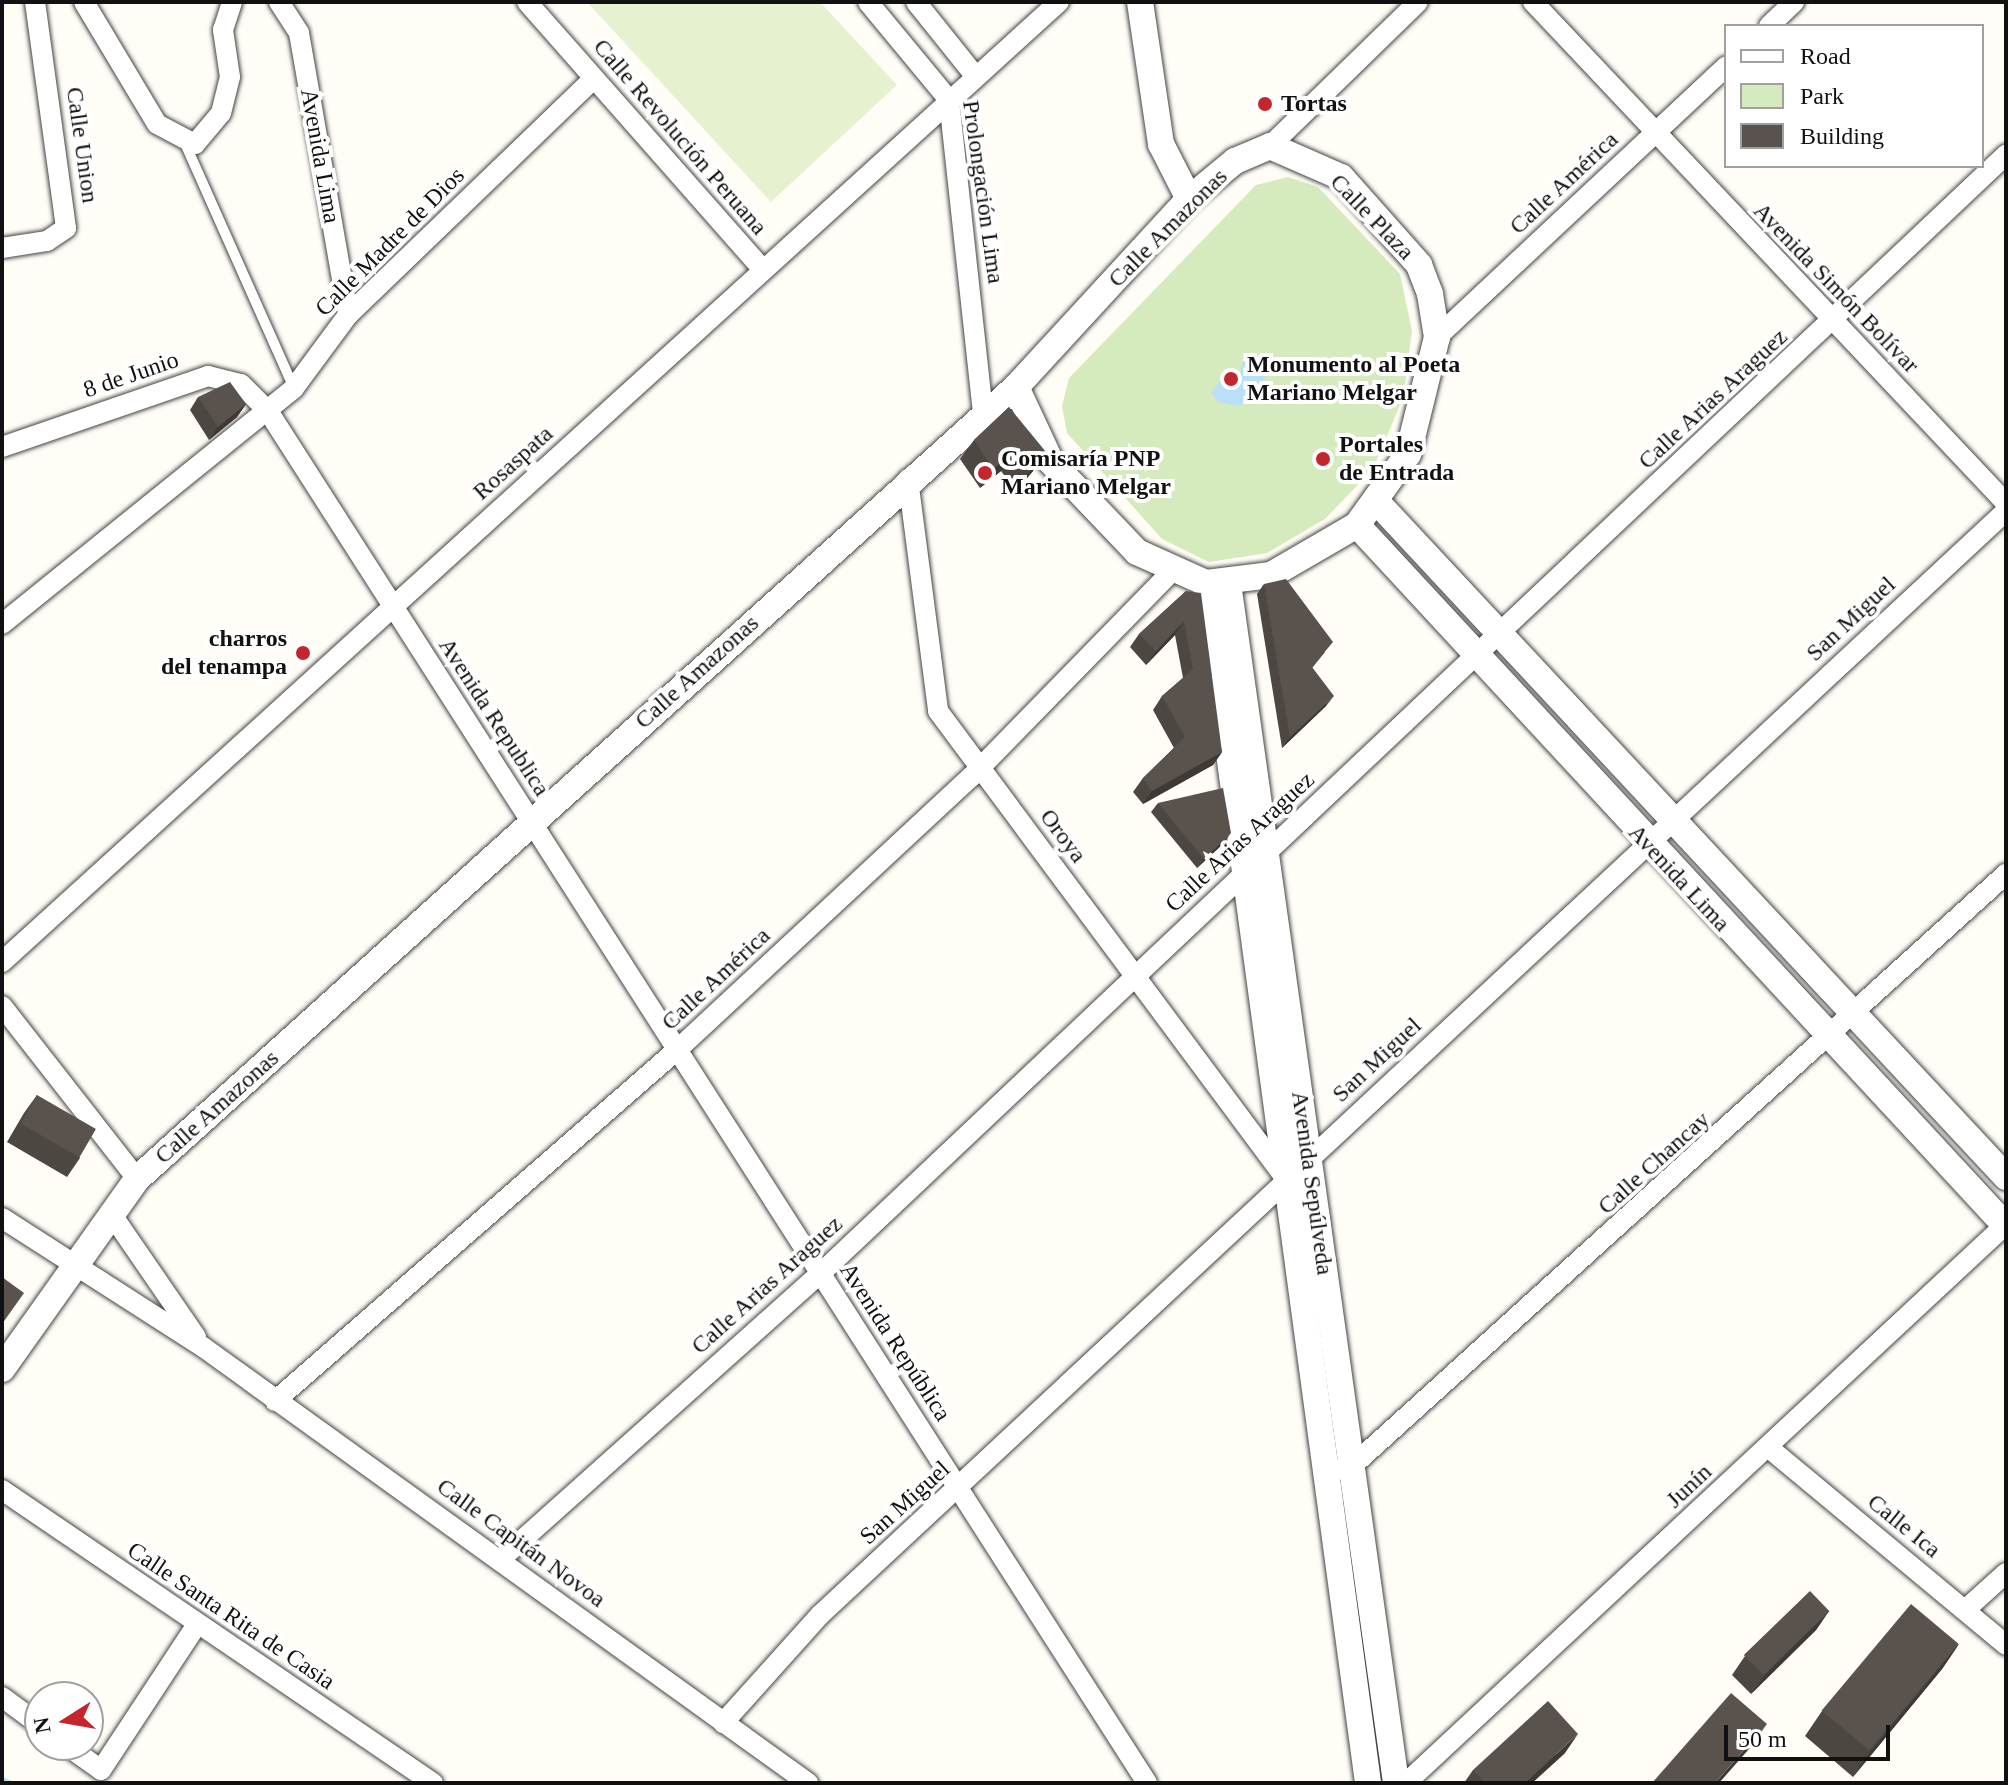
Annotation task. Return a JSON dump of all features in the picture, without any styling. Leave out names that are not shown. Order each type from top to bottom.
[{"type":"street","name":"Calle Union","points":[[2,248],[47,241],[66,228],[35,2]]},
{"type":"street","points":[[84,2],[157,124],[184,141],[195,144],[221,113],[230,77],[223,30],[232,2]]},
{"type":"street","name":"Avenida Lima","points":[[279,2],[299,33],[348,315]]},
{"type":"street","name":"Calle Revolución Peruana","points":[[527,2],[763,270]]},
{"type":"street","name":"Prolongación Lima","points":[[868,2],[949,100],[983,415]]},
{"type":"street","points":[[916,2],[976,77]]},
{"type":"street","name":"Rosaspata","points":[[2,962],[1059,2]]},
{"type":"street","points":[[1140,2],[1161,144],[1189,199]]},
{"type":"street","name":"Calle Amazonas","points":[[2,1369],[110,1212],[137,1179],[908,479],[1016,387],[1189,199],[1235,161],[1270,146],[1418,2]]},
{"type":"street","name":"Avenida Simón Bolívar","points":[[1533,2],[1655,135],[2006,503]]},
{"type":"street","points":[[1771,24],[1794,2]]},
{"type":"street","name":"Calle América","points":[[1437,337],[1724,69]]},
{"type":"street","name":"Calle Madre de Dios","points":[[2,624],[294,388],[348,315],[593,79]]},
{"type":"street","name":"Calle Plaza","points":[[1016,387],[1051,462],[1137,552],[1171,572],[1217,583],[1271,575],[1357,525],[1377,502],[1408,454],[1437,337],[1419,265],[1341,177],[1270,146]]},
{"type":"street","name":"Calle Arias Araguez","points":[[502,1558],[820,1274],[2006,155]]},
{"type":"street","name":"8 de Junio","points":[[2,447],[208,376],[241,384],[268,411]]},
{"type":"street","name":"Avenida Republica","points":[[268,411],[678,1049]]},
{"type":"street","name":"Oroya","points":[[908,479],[938,711],[1286,1179]]},
{"type":"street","name":"Avenida Lima","points":[[1377,502],[2006,1177]]},
{"type":"street","name":"San Miguel","points":[[723,1723],[820,1615],[959,1489],[1286,1179],[2006,511]]},
{"type":"street","name":"Avenida Lima","points":[[1357,525],[1474,659],[1829,1041],[2006,1225]]},
{"type":"street","name":"Calle América","points":[[275,1401],[678,1049],[980,768],[1171,572]]},
{"type":"street","name":"Avenida Sepúlveda","points":[[1217,583],[1266,854],[1308,1160],[1368,1783]]},
{"type":"street","name":"Avenida Sepúlveda","points":[[1217,583],[1245,872],[1286,1179],[1396,1783]]},
{"type":"street","name":"Calle Chancay","points":[[1339,1470],[1829,1041],[2006,874]]},
{"type":"street","points":[[2,1006],[137,1179]]},
{"type":"street","name":"Avenida República","points":[[678,1049],[1147,1783]]},
{"type":"street","name":"Calle Capitán Novoa","points":[[110,1212],[203,1347]]},
{"type":"street","name":"Calle Capitán Novoa","points":[[2,1218],[203,1347],[275,1401],[502,1558],[808,1783]]},
{"type":"street","name":"Junín","points":[[1406,1783],[2006,1225]]},
{"type":"street","name":"Calle Ica","points":[[1769,1448],[2006,1645]]},
{"type":"street","name":"Calle Santa Rita de Casia","points":[[2,1490],[196,1626],[433,1783]]},
{"type":"street","points":[[1965,1610],[2006,1573]]},
{"type":"street","points":[[88,1761],[101,1770],[196,1626]]},
{"type":"street","points":[[2,1697],[24,1713]]},
{"type":"lane","points":[[184,141],[294,388]]},
{"type":"green space","points":[[587,2],[820,2],[897,85],[771,202]]},
{"type":"green space","points":[[1288,177],[1318,187],[1400,274],[1412,331],[1403,398],[1373,469],[1325,519],[1267,553],[1209,562],[1162,539],[1067,433],[1062,406],[1069,378],[1256,185]]},
{"type":"water","points":[[1254,353],[1266,373],[1261,394],[1240,406],[1218,402],[1211,393],[1220,381],[1239,388],[1242,363]]},
{"type":"building","points":[[230,382],[246,404],[218,427],[198,397]]},
{"type":"building","points":[[1009,407],[1046,452],[1029,472],[1014,453],[993,469],[974,440]]},
{"type":"building","points":[[1286,579],[1333,642],[1312,667],[1334,696],[1290,737],[1264,584]]},
{"type":"building","points":[[1186,591],[1201,593],[1222,752],[1152,791],[1143,778],[1185,737],[1162,696],[1193,669],[1184,621],[1156,651],[1139,634]]},
{"type":"building","points":[[1223,788],[1231,833],[1204,859],[1158,803]]},
{"type":"building","points":[[37,1095],[96,1129],[79,1158],[20,1124]]},
{"type":"building","points":[[2,1277],[24,1293],[2,1324]]},
{"type":"building","points":[[1810,1591],[1829,1611],[1763,1675],[1744,1655]]},
{"type":"building","points":[[1911,1604],[1958,1644],[1869,1750],[1822,1710]]},
{"type":"building","points":[[1731,1693],[1767,1724],[1715,1783],[1652,1783]]},
{"type":"building","points":[[1548,1701],[1578,1734],[1525,1783],[1485,1783],[1473,1770]]},
{"type":"waterway","points":[[2,1780],[8,1783]]},
{"type":"place","name":"Tortas","points":[[1265,104]]},
{"type":"place","name":"Monumento al Poeta Mariano Melgar","points":[[1231,379]]},
{"type":"place","name":"Portales de Entrada","points":[[1323,459]]},
{"type":"place","name":"Comisaría PNP Mariano Melgar","points":[[985,473]]},
{"type":"place","name":"charros del tenampa","points":[[303,653]]}]
